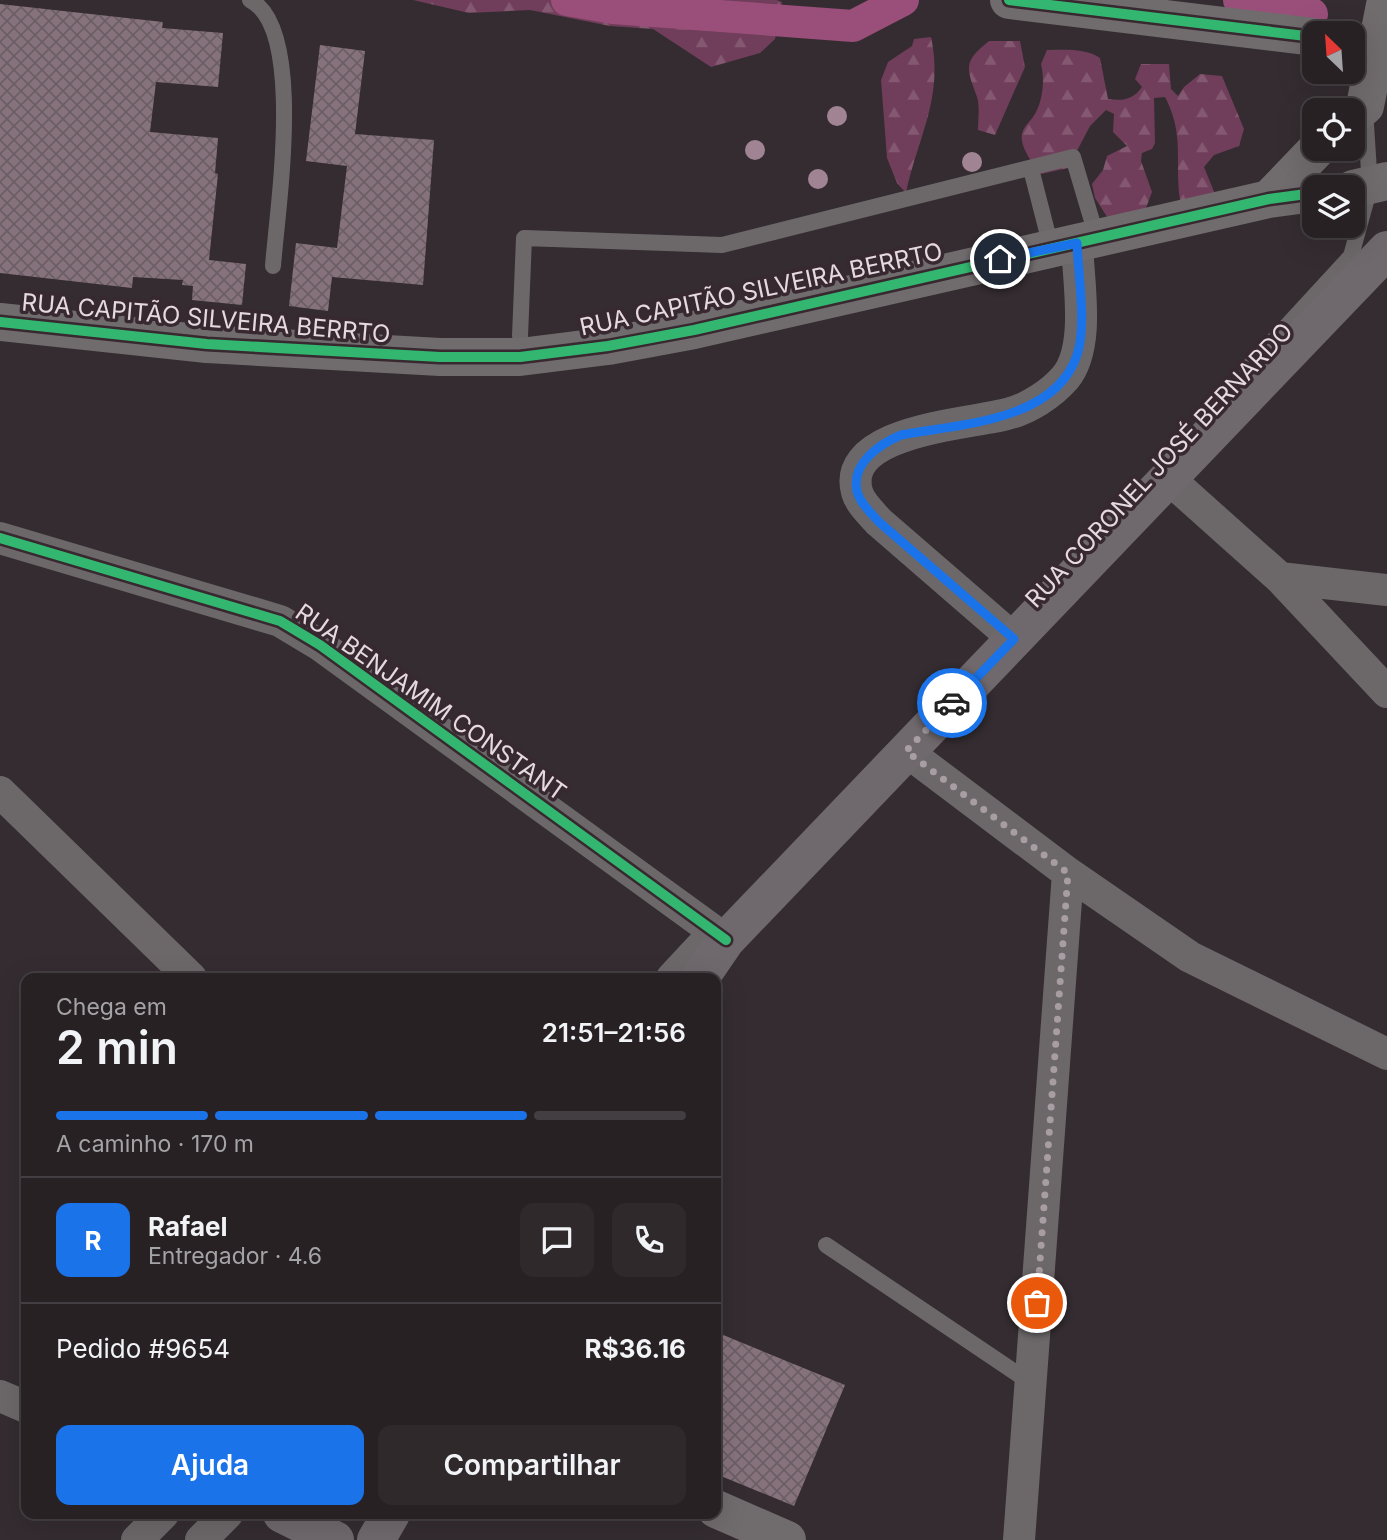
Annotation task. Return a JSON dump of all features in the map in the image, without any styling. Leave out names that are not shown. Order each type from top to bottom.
[{"type":"main road","name":"RUA CORONEL JOSÉ BERNARDO","points":[[702,973],[720,936],[906,751],[1010,636],[1168,478],[1387,250]]},
{"type":"main road","points":[[292,1519],[335,1540]]},
{"type":"main road","points":[[376,1540],[388,1519]]},
{"type":"street","points":[[1009,0],[1302,36]]},
{"type":"street","points":[[1368,109],[1386,0]]},
{"type":"street","points":[[1365,44],[1387,47]]},
{"type":"street","points":[[1269,199],[1305,161]]},
{"type":"street","name":"RUA CAPITÃO SILVEIRA BERRTO","points":[[0,322],[73,332],[207,344],[415,356],[520,357],[608,346],[694,330],[1072,234],[1302,195]]},
{"type":"street","points":[[1010,636],[879,522],[863,503],[857,492],[857,482],[864,461],[887,441],[901,435],[1009,414],[1030,405],[1066,377],[1077,355],[1080,337],[1072,234]]},
{"type":"street","points":[[1168,478],[1280,578],[1387,692]]},
{"type":"street","name":"RUA BENJAMIM CONSTANT","points":[[0,538],[179,588],[280,621],[320,645],[720,936]]},
{"type":"street","points":[[1280,578],[1387,590]]},
{"type":"street","points":[[906,751],[1068,873],[1190,957],[1387,1054]]},
{"type":"street","points":[[0,792],[186,973]]},
{"type":"street","points":[[1019,1540],[1068,873]]},
{"type":"street","points":[[678,973],[720,936]]},
{"type":"street","points":[[0,1396],[21,1406]]},
{"type":"street","points":[[721,1510],[787,1540]]},
{"type":"street","points":[[137,1540],[158,1519]]},
{"type":"street","points":[[201,1540],[222,1519]]},
{"type":"lane","points":[[250,0],[274,24],[282,51],[285,86],[273,266]]},
{"type":"lane","name":"RUA CORONEL JOSÉ BERNARDO","points":[[1239,378],[1351,256],[1370,185],[1368,109]]},
{"type":"lane","points":[[520,337],[524,238],[722,245],[1073,157],[1072,234]]},
{"type":"lane","points":[[1031,169],[1072,234]]},
{"type":"lane","name":"RUA CORONEL JOSÉ BERNARDO","points":[[720,936],[1010,636],[1183,439]]},
{"type":"lane","points":[[826,1245],[1031,1383]]},
{"type":"green space","points":[[413,0],[782,2],[775,39],[760,53],[711,67],[653,29],[610,26],[530,10],[469,13]]},
{"type":"green space","points":[[931,37],[934,59],[932,98],[906,193],[897,183],[887,158],[881,80],[888,62],[912,46],[914,39]]},
{"type":"green space","points":[[989,41],[1020,41],[1025,67],[995,135],[978,130],[978,101],[969,72],[971,60]]},
{"type":"green space","points":[[1047,50],[1081,51],[1100,58],[1108,99],[1127,99],[1139,91],[1142,87],[1135,79],[1141,64],[1169,64],[1171,89],[1178,96],[1184,87],[1200,74],[1222,76],[1244,129],[1239,146],[1214,155],[1204,167],[1217,199],[1182,210],[1176,126],[1165,97],[1154,98],[1155,143],[1152,149],[1142,153],[1141,161],[1152,192],[1144,213],[1111,223],[1095,198],[1092,184],[1103,170],[1107,156],[1127,146],[1113,132],[1114,114],[1106,110],[1090,126],[1068,168],[1041,174],[1027,154],[1022,134],[1039,105],[1043,84],[1041,64]]},
{"type":"building","points":[[0,4],[163,22],[162,28],[223,33],[218,87],[156,82],[150,132],[218,138],[215,173],[218,174],[209,260],[246,264],[242,305],[192,300],[193,286],[182,285],[183,280],[133,277],[132,288],[0,273]]},
{"type":"building","points":[[320,45],[365,51],[355,134],[434,140],[423,285],[332,277],[328,311],[289,306],[296,243],[337,248],[347,166],[306,161]]},
{"type":"building","points":[[721,1334],[845,1385],[794,1506],[721,1476]]},
{"type":"waterway","points":[[567,0],[613,8],[853,26],[903,0]]},
{"type":"waterway","points":[[1239,0],[1312,14]]},
{"type":"cycle path","points":[[1009,0],[1302,36]]},
{"type":"cycle path","points":[[0,322],[207,344],[440,357],[520,357],[608,346],[694,330],[1269,199],[1302,195]]},
{"type":"cycle path","points":[[0,538],[280,621],[320,645],[726,940]]},
{"type":"way so far","points":[[952,703],[906,751],[1068,873],[1037,1303]]},
{"type":"route","points":[[952,703],[1014,639],[879,522],[863,503],[857,492],[857,482],[864,461],[873,450],[887,441],[901,435],[1009,414],[1030,405],[1066,377],[1077,355],[1080,337],[1077,243],[1000,259]]}]
